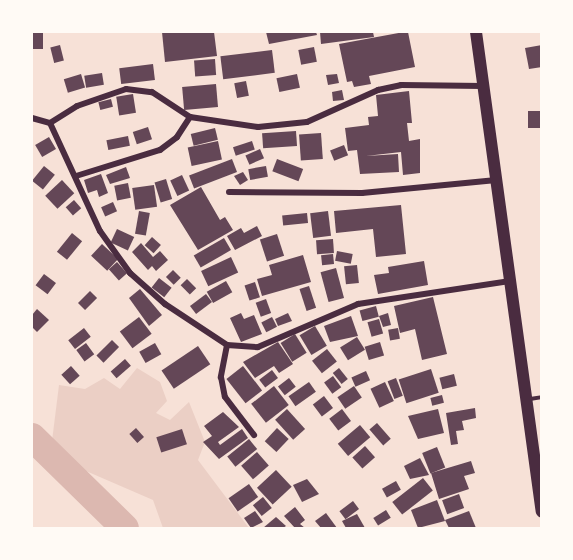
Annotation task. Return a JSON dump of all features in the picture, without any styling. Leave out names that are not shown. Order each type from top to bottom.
[{"type":"main road","points":[[476,32],[526,399],[537,445],[541,508]]},
{"type":"street","points":[[32,118],[50,123],[77,106],[126,89],[153,92],[190,117],[234,125],[279,127],[307,122],[378,90],[402,85],[483,86]]},
{"type":"street","points":[[76,176],[160,150],[177,137],[190,117]]},
{"type":"street","points":[[50,123],[100,231],[130,273],[158,299],[227,345],[258,346],[358,304],[510,281]]},
{"type":"street","points":[[229,192],[362,193],[496,180]]},
{"type":"street","points":[[227,345],[221,376],[225,397],[254,435]]},
{"type":"lane","points":[[526,399],[542,397]]},
{"type":"shaded area","points":[[137,368],[160,382],[167,401],[156,413],[170,420],[189,402],[205,442],[198,460],[249,528],[163,528],[153,500],[79,468],[52,441],[59,385],[85,389],[104,378],[120,389]]},
{"type":"building","points":[[32,32],[43,32],[43,49],[32,49]]},
{"type":"building","points":[[162,32],[214,32],[217,56],[165,62]]},
{"type":"building","points":[[266,32],[316,32],[317,35],[269,44]]},
{"type":"building","points":[[320,32],[373,32],[374,37],[321,44]]},
{"type":"building","points":[[408,32],[415,67],[369,76],[371,84],[354,87],[352,81],[347,82],[339,44]]},
{"type":"building","points":[[60,45],[64,61],[54,63],[50,47]]},
{"type":"building","points":[[542,45],[542,67],[529,69],[525,48]]},
{"type":"building","points":[[314,47],[317,62],[301,65],[298,50]]},
{"type":"building","points":[[272,50],[275,73],[223,79],[220,56]]},
{"type":"building","points":[[215,59],[216,75],[195,76],[194,60]]},
{"type":"building","points":[[153,64],[155,80],[121,84],[119,68]]},
{"type":"building","points":[[102,73],[104,85],[86,88],[84,76]]},
{"type":"building","points":[[81,74],[85,87],[68,93],[64,79]]},
{"type":"building","points":[[297,74],[300,88],[279,92],[276,78]]},
{"type":"building","points":[[337,74],[339,83],[328,85],[326,75]]},
{"type":"building","points":[[246,81],[249,96],[237,98],[234,83]]},
{"type":"building","points":[[216,84],[218,107],[184,110],[182,87]]},
{"type":"building","points":[[342,90],[344,100],[333,101],[332,92]]},
{"type":"building","points":[[409,91],[412,123],[407,123],[409,141],[420,139],[420,173],[403,175],[401,152],[366,156],[398,154],[399,172],[360,174],[357,150],[348,151],[345,128],[369,125],[368,117],[378,116],[376,95]]},
{"type":"building","points":[[133,94],[136,113],[119,115],[116,97]]},
{"type":"building","points":[[111,99],[113,107],[100,110],[98,102]]},
{"type":"building","points":[[528,111],[542,111],[542,128],[528,128]]},
{"type":"building","points":[[148,127],[152,139],[137,144],[133,132]]},
{"type":"building","points":[[215,128],[218,140],[194,146],[191,134]]},
{"type":"building","points":[[296,131],[297,146],[263,148],[262,133]]},
{"type":"building","points":[[321,133],[323,159],[301,160],[299,135]]},
{"type":"building","points":[[128,136],[130,146],[108,150],[106,140]]},
{"type":"building","points":[[49,137],[56,149],[42,157],[35,145]]},
{"type":"building","points":[[218,141],[222,160],[192,166],[188,147]]},
{"type":"building","points":[[252,141],[255,150],[236,156],[233,147]]},
{"type":"building","points":[[344,145],[348,155],[334,161],[330,151]]},
{"type":"building","points":[[260,149],[264,158],[249,165],[245,156]]},
{"type":"building","points":[[232,159],[237,172],[194,189],[189,175]]},
{"type":"building","points":[[277,159],[303,169],[298,181],[272,171]]},
{"type":"building","points":[[44,166],[55,175],[43,190],[32,181]]},
{"type":"building","points":[[266,166],[268,177],[250,180],[248,169]]},
{"type":"building","points":[[126,167],[130,178],[110,184],[106,175]]},
{"type":"building","points":[[243,172],[248,180],[240,185],[234,176]]},
{"type":"building","points":[[101,174],[108,193],[99,197],[97,190],[88,193],[84,180]]},
{"type":"building","points":[[182,175],[189,190],[177,196],[170,180]]},
{"type":"building","points":[[166,179],[172,199],[161,203],[155,183]]},
{"type":"building","points":[[62,180],[74,193],[57,209],[45,196]]},
{"type":"building","points":[[128,183],[131,198],[117,200],[114,186]]},
{"type":"building","points":[[154,185],[157,207],[135,210],[132,188]]},
{"type":"building","points":[[201,187],[220,220],[225,217],[233,230],[198,250],[170,205]]},
{"type":"building","points":[[74,200],[81,208],[73,216],[66,207]]},
{"type":"building","points":[[113,202],[117,211],[105,216],[101,207]]},
{"type":"building","points":[[401,205],[406,254],[376,257],[373,229],[336,233],[334,211]]},
{"type":"building","points":[[139,211],[150,213],[146,236],[135,234]]},
{"type":"building","points":[[328,211],[331,236],[313,238],[310,213]]},
{"type":"building","points":[[307,213],[308,223],[283,226],[282,216]]},
{"type":"building","points":[[257,226],[262,236],[235,250],[227,236],[241,228],[244,233]]},
{"type":"building","points":[[117,229],[134,237],[128,251],[111,243]]},
{"type":"building","points":[[72,233],[82,241],[67,260],[57,252]]},
{"type":"building","points":[[277,234],[284,256],[267,261],[260,240]]},
{"type":"building","points":[[152,237],[161,245],[154,253],[145,245]]},
{"type":"building","points":[[224,238],[231,250],[201,268],[194,256]]},
{"type":"building","points":[[333,239],[334,253],[317,254],[316,240]]},
{"type":"building","points":[[141,243],[153,257],[160,251],[168,260],[156,271],[152,266],[148,270],[132,252]]},
{"type":"building","points":[[102,244],[118,259],[107,271],[91,256]]},
{"type":"building","points":[[337,251],[353,254],[351,264],[335,261]]},
{"type":"building","points":[[333,254],[334,264],[322,265],[321,255]]},
{"type":"building","points":[[303,255],[311,282],[262,296],[257,279],[272,275],[269,265]]},
{"type":"building","points":[[231,257],[238,272],[208,286],[201,271]]},
{"type":"building","points":[[424,261],[428,285],[378,294],[374,275],[389,273],[388,267]]},
{"type":"building","points":[[117,262],[127,273],[119,281],[109,269]]},
{"type":"building","points":[[357,265],[359,283],[346,284],[344,266]]},
{"type":"building","points":[[336,268],[344,298],[329,302],[321,272]]},
{"type":"building","points":[[173,270],[181,278],[174,285],[166,277]]},
{"type":"building","points":[[44,274],[56,283],[48,294],[36,285]]},
{"type":"building","points":[[159,278],[172,288],[164,297],[152,287]]},
{"type":"building","points":[[187,279],[196,288],[190,295],[181,285]]},
{"type":"building","points":[[226,281],[232,292],[213,303],[207,292]]},
{"type":"building","points":[[255,282],[260,297],[249,301],[245,285]]},
{"type":"building","points":[[309,286],[316,308],[307,311],[299,289]]},
{"type":"building","points":[[140,289],[162,315],[149,326],[129,298]]},
{"type":"building","points":[[90,291],[97,298],[85,310],[78,303]]},
{"type":"building","points":[[206,294],[212,302],[196,314],[190,306]]},
{"type":"building","points":[[433,297],[447,354],[422,360],[415,329],[400,333],[394,306]]},
{"type":"building","points":[[266,299],[271,313],[261,317],[256,303]]},
{"type":"building","points":[[376,306],[379,317],[362,321],[360,310]]},
{"type":"building","points":[[37,309],[49,320],[37,332],[32,327],[32,315]]},
{"type":"building","points":[[241,313],[244,319],[254,315],[262,334],[241,342],[230,318]]},
{"type":"building","points":[[288,313],[292,321],[278,326],[275,319]]},
{"type":"building","points":[[388,313],[391,325],[383,327],[379,316]]},
{"type":"building","points":[[351,316],[358,336],[330,342],[324,326]]},
{"type":"building","points":[[139,317],[152,334],[132,348],[120,331]]},
{"type":"building","points":[[272,317],[277,327],[266,332],[261,322]]},
{"type":"building","points":[[379,319],[383,333],[372,337],[367,322]]},
{"type":"building","points":[[315,326],[327,346],[311,355],[300,335]]},
{"type":"building","points":[[84,328],[91,337],[75,349],[68,340]]},
{"type":"building","points":[[398,328],[400,339],[390,341],[388,330]]},
{"type":"building","points":[[295,334],[307,353],[292,362],[281,343]]},
{"type":"building","points":[[357,337],[365,350],[348,360],[340,348]]},
{"type":"building","points":[[112,340],[119,347],[104,363],[96,356]]},
{"type":"building","points":[[278,342],[293,364],[279,373],[274,366],[255,378],[243,362]]},
{"type":"building","points":[[380,342],[384,355],[369,360],[365,347]]},
{"type":"building","points":[[86,343],[94,354],[85,361],[76,350]]},
{"type":"building","points":[[155,343],[161,354],[146,363],[139,352]]},
{"type":"building","points":[[198,346],[210,364],[174,389],[162,371]]},
{"type":"building","points":[[327,349],[337,362],[322,373],[312,361]]},
{"type":"building","points":[[125,359],[131,366],[117,378],[111,371]]},
{"type":"building","points":[[71,366],[80,376],[70,384],[61,375]]},
{"type":"building","points":[[243,366],[262,390],[246,403],[226,379]]},
{"type":"building","points":[[339,368],[348,379],[342,384],[333,373]]},
{"type":"building","points":[[431,369],[439,393],[406,403],[399,380]]},
{"type":"building","points":[[272,370],[278,378],[265,388],[259,380]]},
{"type":"building","points":[[366,371],[370,380],[355,387],[351,378]]},
{"type":"building","points":[[454,374],[457,386],[442,389],[439,378]]},
{"type":"building","points":[[333,376],[341,387],[332,394],[324,382]]},
{"type":"building","points":[[289,378],[296,387],[285,395],[278,387]]},
{"type":"building","points":[[396,378],[403,396],[394,399],[388,381]]},
{"type":"building","points":[[309,382],[316,392],[295,406],[289,396]]},
{"type":"building","points":[[385,382],[394,401],[379,408],[370,389]]},
{"type":"building","points":[[274,386],[289,405],[266,423],[251,404]]},
{"type":"building","points":[[354,386],[362,398],[345,409],[337,397]]},
{"type":"building","points":[[442,395],[444,403],[432,406],[430,398]]},
{"type":"building","points":[[324,396],[333,408],[322,416],[313,404]]},
{"type":"building","points":[[475,408],[476,418],[462,421],[464,430],[456,431],[458,444],[451,445],[446,413]]},
{"type":"building","points":[[287,409],[305,429],[293,440],[275,420]]},
{"type":"building","points":[[342,409],[351,421],[338,431],[329,419]]},
{"type":"building","points":[[438,409],[444,433],[418,439],[408,416]]},
{"type":"building","points":[[223,412],[239,427],[218,442],[220,445],[242,429],[248,438],[219,459],[203,442],[212,436],[204,426]]},
{"type":"building","points":[[377,423],[391,439],[383,445],[369,430]]},
{"type":"building","points":[[360,425],[370,437],[348,456],[338,444]]},
{"type":"building","points":[[136,428],[144,437],[137,443],[129,434]]},
{"type":"building","points":[[277,428],[289,439],[276,452],[265,441]]},
{"type":"building","points":[[182,429],[187,444],[161,453],[156,437]]},
{"type":"building","points":[[249,439],[257,449],[235,467],[227,457]]},
{"type":"building","points":[[365,446],[375,457],[362,469],[352,457]]},
{"type":"building","points":[[437,447],[445,467],[430,473],[422,453]]},
{"type":"building","points":[[257,452],[269,466],[253,479],[241,466]]},
{"type":"building","points":[[420,458],[429,475],[410,479],[404,466]]},
{"type":"building","points":[[471,461],[475,473],[464,476],[469,489],[439,499],[431,473]]},
{"type":"building","points":[[276,470],[292,487],[273,505],[257,488]]},
{"type":"building","points":[[423,478],[433,491],[402,515],[392,502]]},
{"type":"building","points":[[307,479],[319,494],[302,502],[293,485]]},
{"type":"building","points":[[396,481],[401,490],[387,498],[382,489]]},
{"type":"building","points":[[249,484],[258,497],[238,511],[229,498]]},
{"type":"building","points":[[459,494],[464,508],[447,514],[442,500]]},
{"type":"building","points":[[263,497],[272,508],[262,516],[253,505]]},
{"type":"building","points":[[437,500],[445,521],[418,528],[411,510]]},
{"type":"building","points":[[353,501],[359,509],[345,519],[339,511]]},
{"type":"building","points":[[295,507],[305,520],[300,524],[305,528],[295,528],[284,516]]},
{"type":"building","points":[[386,510],[391,518],[378,526],[373,518]]},
{"type":"building","points":[[255,511],[263,522],[251,528],[244,518]]},
{"type":"building","points":[[469,511],[476,528],[449,528],[445,520]]},
{"type":"building","points":[[326,513],[337,528],[321,528],[315,521]]},
{"type":"building","points":[[357,514],[365,528],[346,528],[342,521]]},
{"type":"building","points":[[276,517],[286,526],[263,528]]},
{"type":"waterway","points":[[32,437],[125,528]]}]
